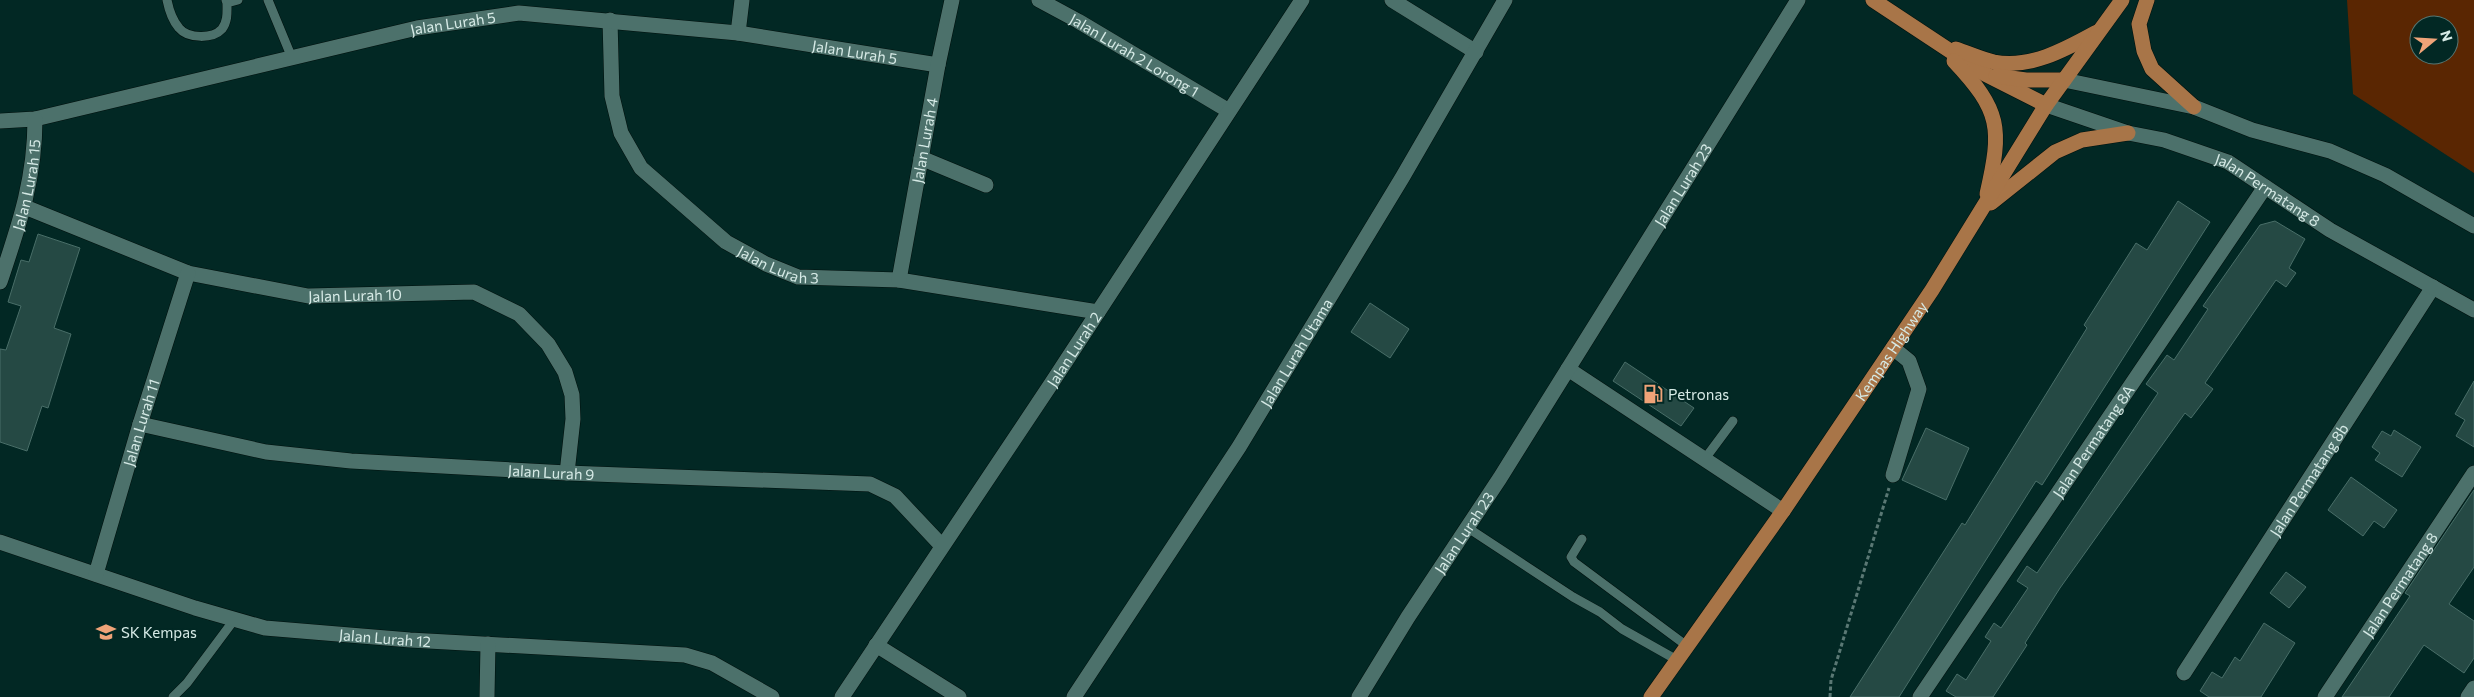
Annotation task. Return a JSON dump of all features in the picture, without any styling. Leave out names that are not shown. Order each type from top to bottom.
[{"type":"main road","points":[[1873,0],[1985,74],[2046,105]]},
{"type":"main road","name":"Kempas Highway","points":[[1651,697],[1783,511],[1893,348],[1984,208],[2046,105],[2122,0]]},
{"type":"main road","points":[[2147,0],[2139,24],[2144,50],[2152,69],[2194,107]]},
{"type":"main road","points":[[1936,42],[1994,62],[2022,63],[2067,48],[2101,30]]},
{"type":"main road","points":[[1936,42],[1978,87],[1991,108],[1996,133],[1996,154],[1984,208]]},
{"type":"main road","points":[[1985,74],[2026,80],[2064,80]]},
{"type":"main road","points":[[1984,208],[2055,152],[2082,140],[2128,133]]},
{"type":"street","points":[[738,33],[742,0]]},
{"type":"street","name":"Jalan Lurah 4","points":[[899,280],[938,65],[952,0]]},
{"type":"street","name":"Jalan Lurah 2 Lorong 1","points":[[1039,0],[1078,20],[1229,112]]},
{"type":"street","name":"Jalan Lurah 2","points":[[842,697],[1051,384],[1302,0]]},
{"type":"street","points":[[1392,0],[1476,52]]},
{"type":"street","name":"Jalan Lurah Utama","points":[[1074,697],[1239,447],[1402,178],[1476,52],[1504,0]]},
{"type":"street","name":"Jalan Lurah 23","points":[[1359,697],[1408,617],[1468,528],[1798,0]]},
{"type":"street","name":"Jalan Lurah 5","points":[[35,119],[417,28],[519,13],[738,33],[938,65]]},
{"type":"street","name":"Jalan Lurah 3","points":[[610,20],[612,96],[621,133],[641,168],[726,242],[766,264],[798,277],[899,280],[1098,312]]},
{"type":"street","points":[[2064,80],[2194,107],[2252,130],[2339,155],[2385,175],[2474,226]]},
{"type":"street","name":"Jalan Permatang 8","points":[[2046,105],[2128,133],[2164,140],[2228,162],[2330,230],[2474,310]]},
{"type":"street","name":"Jalan Lurah 15","points":[[0,121],[35,119],[35,153],[25,207],[0,282]]},
{"type":"street","points":[[921,158],[986,185]]},
{"type":"street","name":"Jalan Permatang 8A","points":[[1920,697],[2265,187]]},
{"type":"street","name":"Jalan Lurah 10","points":[[25,207],[188,273],[308,296],[474,292],[519,314],[548,344],[565,372],[572,396],[573,419],[567,473]]},
{"type":"street","name":"Jalan Lurah 11","points":[[96,574],[140,424],[188,273]]},
{"type":"street","name":"Jalan Permatang 8b","points":[[2184,673],[2433,287]]},
{"type":"street","points":[[1893,348],[1909,361],[1920,389],[1893,475]]},
{"type":"street","points":[[1568,369],[1783,511]]},
{"type":"street","name":"Jalan Lurah 9","points":[[140,424],[266,452],[352,461],[567,473],[870,484],[895,496],[942,546]]},
{"type":"street","name":"Jalan Permatang 8","points":[[2325,697],[2474,473]]},
{"type":"street","name":"Jalan Lurah 12","points":[[0,542],[234,620],[265,628],[488,644],[685,655],[712,663],[772,697]]},
{"type":"street","points":[[487,697],[488,644]]},
{"type":"street","points":[[876,646],[959,697]]},
{"type":"street","points":[[2468,697],[2474,688]]},
{"type":"lane","points":[[167,0],[170,12],[180,30],[192,36],[209,35],[221,30],[227,18],[226,1],[238,0]]},
{"type":"lane","points":[[268,0],[292,58]]},
{"type":"lane","points":[[1704,460],[1732,421]]},
{"type":"lane","points":[[1468,528],[1565,592],[1677,660]]},
{"type":"lane","points":[[1582,539],[1571,557],[1574,562],[1687,646]]},
{"type":"lane","points":[[173,697],[187,683],[234,620]]},
{"type":"path","points":[[1830,697],[1831,680],[1893,475]]},
{"type":"shaded area","points":[[2347,0],[2474,0],[2474,173],[2353,94]]},
{"type":"building","points":[[2178,201],[2210,222],[2042,485],[2036,481],[1899,697],[1850,697],[1962,523],[1965,525],[2087,328],[2084,325],[2136,243],[2147,250]]},
{"type":"building","points":[[2275,221],[2305,239],[2289,268],[2296,273],[2286,287],[2276,280],[2205,383],[2213,389],[2191,418],[2185,413],[2122,501],[2060,588],[2025,643],[2027,645],[1993,697],[1956,697],[1946,691],[1957,674],[1966,680],[1991,641],[1985,637],[1994,623],[2001,628],[2028,588],[2017,581],[2027,566],[2037,573],[2158,393],[2146,384],[2167,355],[2174,360],[2208,309],[2203,306],[2260,225]]},
{"type":"building","points":[[38,234],[80,248],[54,328],[71,334],[48,408],[42,406],[27,451],[0,442],[0,349],[6,350],[21,306],[8,302],[21,260],[29,262]]},
{"type":"building","points":[[1370,303],[1409,329],[1390,358],[1351,332]]},
{"type":"building","name":"Petronas","points":[[1625,362],[1694,408],[1681,426],[1613,381]]},
{"type":"building","points":[[2474,381],[2474,447],[2456,436],[2465,420],[2455,414]]},
{"type":"building","points":[[1926,428],[1969,448],[1946,500],[1902,480]]},
{"type":"building","points":[[2394,430],[2421,447],[2402,477],[2375,460],[2380,453],[2372,447],[2382,431],[2391,436]]},
{"type":"building","points":[[2351,477],[2397,510],[2384,528],[2374,521],[2363,536],[2328,510]]},
{"type":"building","points":[[2474,490],[2474,567],[2449,604],[2474,621],[2474,658],[2464,673],[2424,645],[2389,697],[2342,697],[2410,596],[2405,593]]},
{"type":"building","points":[[2286,572],[2306,587],[2289,608],[2270,593]]},
{"type":"building","points":[[2264,623],[2295,643],[2261,697],[2209,697],[2200,691],[2212,672],[2222,678],[2235,657],[2240,661]]},
{"type":"place","name":"Petronas","points":[[1653,394]]},
{"type":"place","name":"SK Kempas","points":[[106,632]]}]
